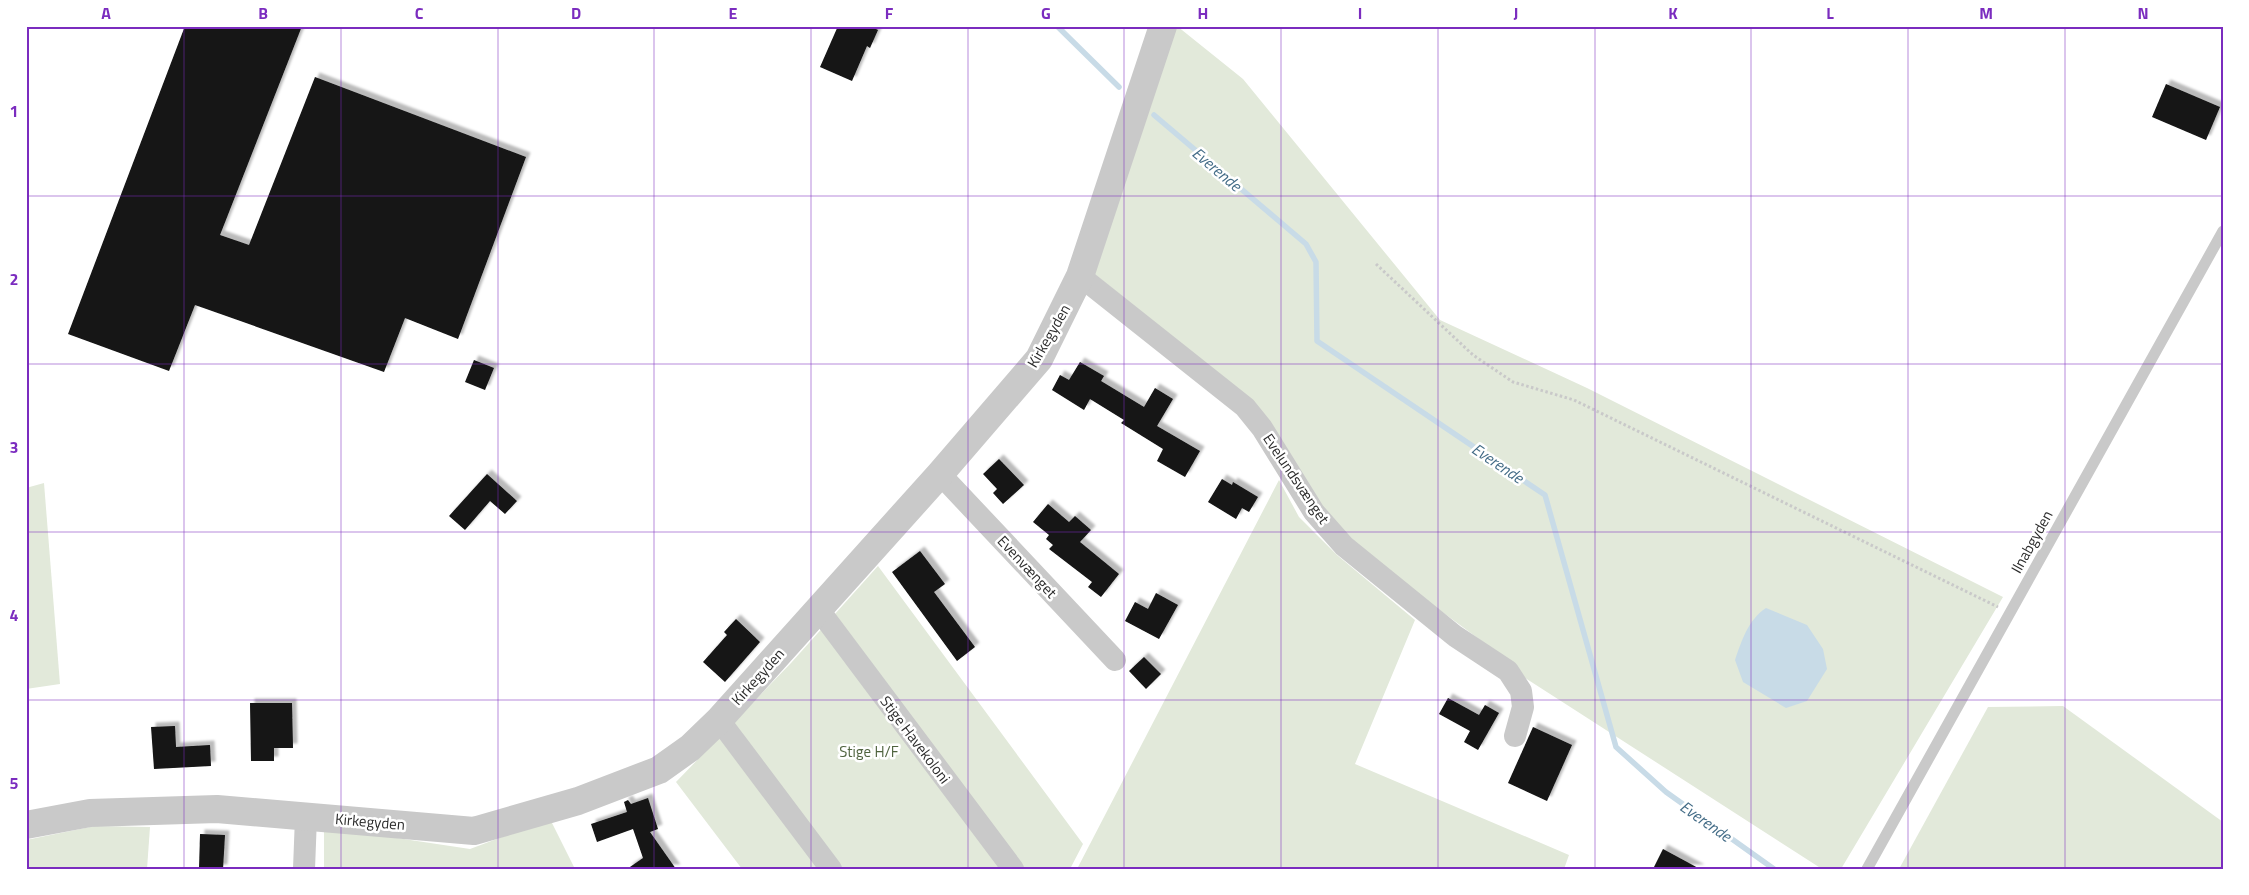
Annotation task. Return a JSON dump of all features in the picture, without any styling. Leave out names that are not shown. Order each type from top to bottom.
[{"type":"street","name":"Kirkegyden","points":[[26,826],[90,813],[217,809],[474,831],[578,801],[622,786],[659,770],[690,748],[719,720],[940,474],[1039,359],[1080,276],[1163,26]]},
{"type":"street","name":"Evelundsvænget","points":[[1080,276],[1245,407],[1262,428],[1314,512],[1344,546],[1455,636],[1508,671],[1521,691],[1523,707],[1515,736]]},
{"type":"street","name":"Evenvænget","points":[[940,474],[1115,660]]},
{"type":"street","name":"Stige Havekoloni","points":[[819,610],[1013,869]]},
{"type":"street","points":[[719,720],[830,869]]},
{"type":"street","points":[[304,869],[306,816]]},
{"type":"lane","name":"Ilnabgyden","points":[[1867,869],[2223,231]]},
{"type":"path","points":[[1376,264],[1473,355],[1513,382],[1574,400],[2010,613]]},
{"type":"green space","points":[[1170,26],[1177,26],[1243,79],[1440,320],[1587,388],[2003,597],[1841,869],[1822,869],[1519,674],[1506,659],[1418,594],[1351,539],[1315,498],[1255,403],[1092,272]]},
{"type":"green space","points":[[1279,480],[1299,517],[1337,555],[1415,620],[1355,764],[1569,855],[1564,869],[1077,869]]},
{"type":"green space","points":[[44,483],[60,684],[26,689],[26,488]]},
{"type":"green space","name":"Stige H/F","points":[[878,566],[1083,844],[1070,869],[742,869],[676,782],[791,663]]},
{"type":"green space","points":[[2063,706],[2223,822],[2223,869],[1899,869],[1988,707]]},
{"type":"green space","points":[[550,819],[575,869],[324,869],[324,827],[470,849]]},
{"type":"green space","points":[[95,826],[150,827],[147,869],[26,869],[26,840]]},
{"type":"water","points":[[1766,608],[1807,625],[1823,649],[1827,669],[1807,701],[1786,708],[1743,682],[1735,660],[1750,624]]},
{"type":"building","points":[[185,26],[302,26],[220,235],[249,245],[315,77],[526,157],[458,339],[405,318],[384,372],[195,305],[169,371],[68,334]]},
{"type":"building","points":[[838,26],[870,26],[878,30],[870,48],[867,46],[852,81],[820,67]]},
{"type":"building","points":[[2166,84],[2220,107],[2206,140],[2152,117]]},
{"type":"building","points":[[474,360],[494,368],[485,390],[465,382]]},
{"type":"building","points":[[1080,362],[1104,376],[1101,381],[1144,407],[1155,388],[1173,399],[1157,426],[1200,451],[1185,477],[1157,461],[1163,449],[1121,423],[1124,420],[1090,399],[1084,410],[1052,390],[1060,375],[1069,380]]},
{"type":"building","points":[[999,459],[1024,485],[1003,504],[993,493],[997,489],[983,474]]},
{"type":"building","points":[[487,474],[517,501],[505,514],[490,501],[465,530],[449,516]]},
{"type":"building","points":[[1222,479],[1232,485],[1233,482],[1258,497],[1249,512],[1242,508],[1236,519],[1208,502]]},
{"type":"building","points":[[1048,504],[1069,522],[1075,516],[1091,530],[1080,542],[1119,574],[1101,597],[1088,587],[1092,582],[1049,549],[1053,545],[1046,539],[1049,535],[1033,522]]},
{"type":"building","points":[[920,551],[945,584],[934,592],[975,647],[957,661],[892,572]]},
{"type":"building","points":[[1156,593],[1178,605],[1159,639],[1125,621],[1135,602],[1148,609]]},
{"type":"building","points":[[736,619],[760,642],[725,682],[703,662],[727,635],[724,632]]},
{"type":"building","points":[[1144,657],[1161,674],[1146,689],[1129,671]]},
{"type":"building","points":[[1448,698],[1479,715],[1485,705],[1499,713],[1478,750],[1464,742],[1470,731],[1439,714]]},
{"type":"building","points":[[250,703],[292,703],[293,748],[274,748],[274,761],[251,761]]},
{"type":"building","points":[[175,726],[176,747],[210,745],[211,766],[154,769],[151,727]]},
{"type":"building","points":[[1533,727],[1572,745],[1547,801],[1508,783]]},
{"type":"building","points":[[648,798],[658,829],[650,832],[676,869],[627,869],[643,858],[633,829],[597,842],[591,824],[627,812],[624,802],[628,800],[631,804]]},
{"type":"building","points":[[200,834],[225,835],[223,869],[199,869]]},
{"type":"building","points":[[1663,849],[1700,869],[1653,869]]},
{"type":"waterway","name":"Everende","points":[[1057,26],[1119,87]]},
{"type":"waterway","name":"Everende","points":[[1154,115],[1306,244],[1316,262],[1317,341],[1545,495],[1616,747],[1666,792],[1774,869]]}]
